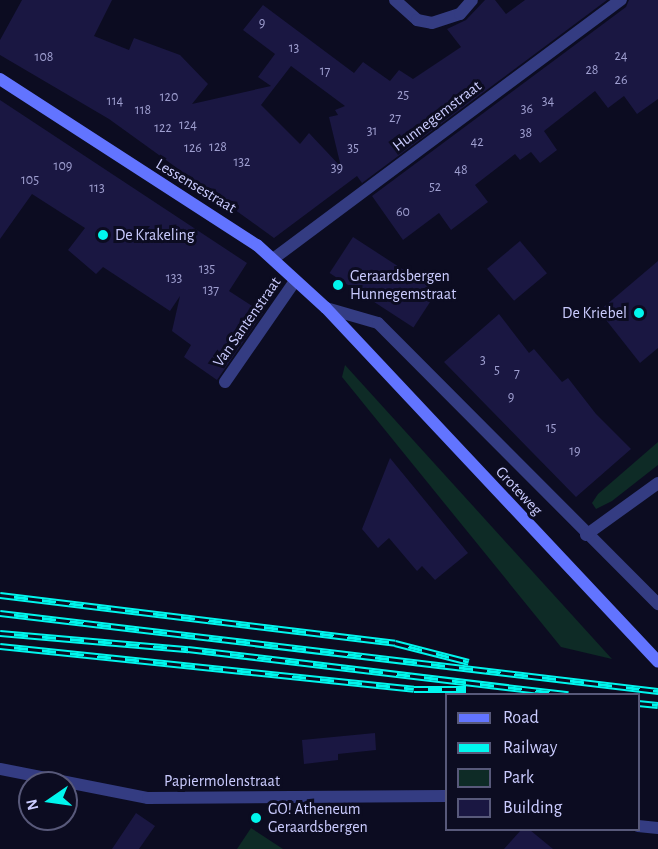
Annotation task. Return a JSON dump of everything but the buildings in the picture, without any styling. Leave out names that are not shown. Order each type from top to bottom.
[{"type":"main road","name":"Lessensestraat","points":[[0,79],[131,166],[230,225],[273,259],[327,308],[356,343]]},
{"type":"main road","name":"Groteweg","points":[[356,343],[658,662]]},
{"type":"street","points":[[398,3],[417,20],[432,23],[460,14],[472,0]]},
{"type":"street","name":"Hunnegemstraat","points":[[273,259],[621,0]]},
{"type":"street","name":"Van Santenstraat","points":[[225,381],[295,281]]},
{"type":"street","name":"Groteweg","points":[[327,308],[378,323],[586,536],[658,604]]},
{"type":"street","points":[[586,536],[658,483]]},
{"type":"street","name":"Papiermolenstraat","points":[[0,769],[148,798],[445,796]]},
{"type":"street","points":[[640,826],[658,828]]},
{"type":"green space","points":[[345,365],[612,659],[561,647],[342,377]]},
{"type":"green space","points":[[658,442],[658,465],[612,501],[596,509],[592,503],[598,494]]},
{"type":"green space","points":[[251,828],[283,849],[237,849]]},
{"type":"railway","points":[[0,595],[395,643],[469,662]]},
{"type":"railway","points":[[0,613],[658,691]]},
{"type":"railway","points":[[0,633],[188,649],[560,693]]},
{"type":"railway","points":[[0,646],[414,689],[466,689]]},
{"type":"railway","points":[[640,703],[658,705]]},
{"type":"place","name":"De Krakeling","points":[[103,235]]},
{"type":"place","name":"Geraardsbergen Hunnegemstraat","points":[[338,285]]},
{"type":"place","name":"De Kriebel","points":[[639,313]]},
{"type":"place","name":"GO! Atheneum Geraardsbergen","points":[[256,818]]}]
